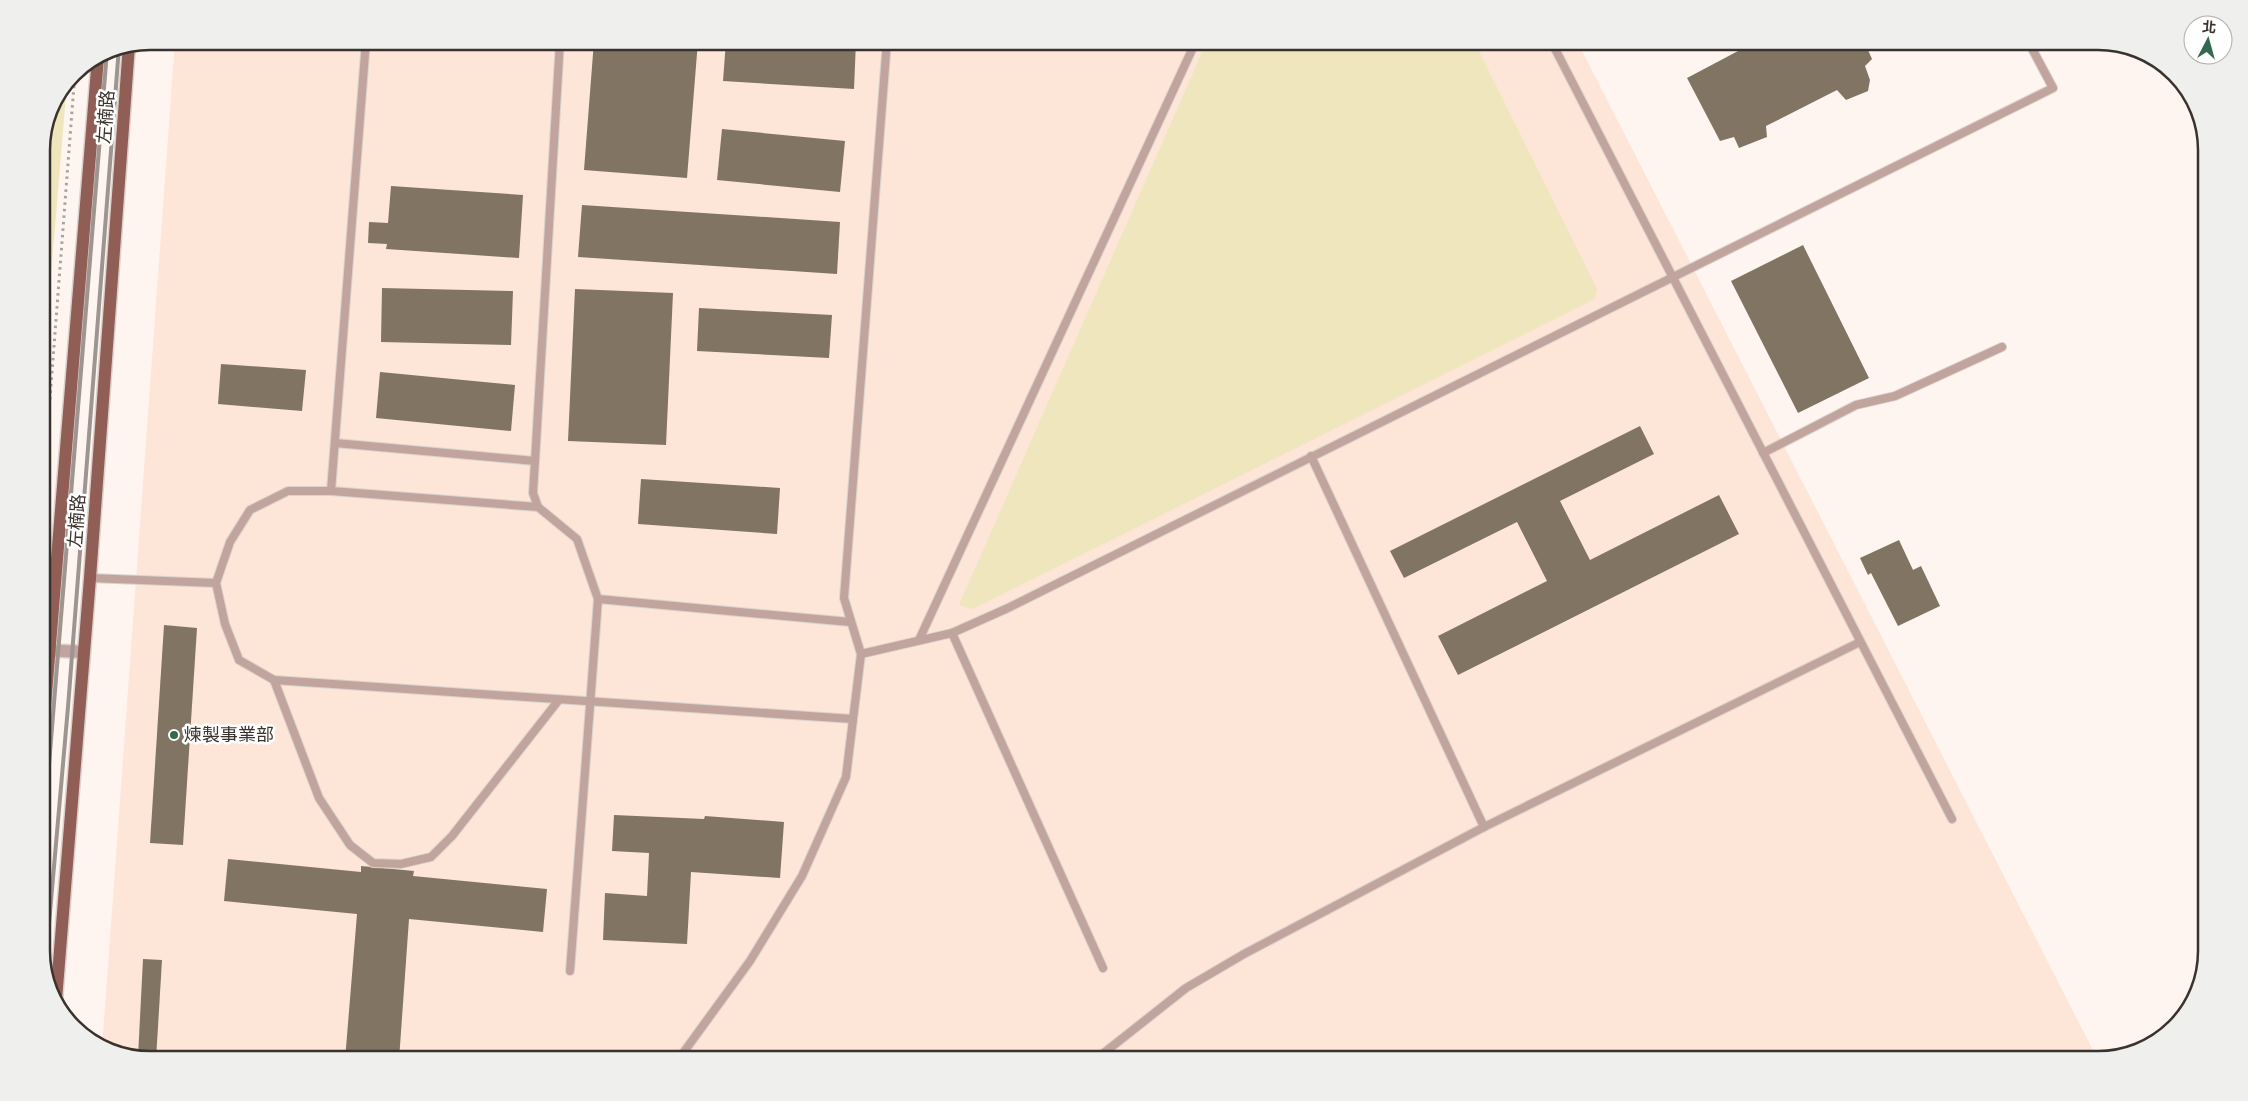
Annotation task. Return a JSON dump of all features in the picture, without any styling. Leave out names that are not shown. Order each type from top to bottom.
[{"type":"main road","name":"左楠路","points":[[57,988],[90,578],[129,52]]},
{"type":"main road","name":"左楠路","points":[[50,604],[97,65]]},
{"type":"street","points":[[50,650],[84,652]]},
{"type":"lane","points":[[331,491],[365,50]]},
{"type":"lane","points":[[559,50],[533,493],[538,507],[577,539],[598,599],[570,972]]},
{"type":"lane","points":[[685,1051],[750,961],[802,876],[846,777],[861,654],[844,598],[886,50]]},
{"type":"lane","points":[[919,640],[1192,50]]},
{"type":"lane","points":[[1556,50],[1952,819]]},
{"type":"lane","points":[[861,654],[952,633],[1008,608],[2053,88],[2033,50]]},
{"type":"lane","points":[[1763,453],[1856,405],[1895,396],[2002,347]]},
{"type":"lane","points":[[335,443],[535,461]]},
{"type":"lane","points":[[1311,456],[1484,827]]},
{"type":"lane","points":[[538,507],[331,491],[288,491],[250,510],[230,542],[216,583],[225,624],[240,660],[274,680],[558,701],[853,719]]},
{"type":"lane","points":[[90,578],[216,583]]},
{"type":"lane","points":[[598,599],[850,622]]},
{"type":"lane","points":[[952,633],[1103,968]]},
{"type":"lane","points":[[1106,1051],[1186,988],[1244,954],[1484,827],[1860,642]]},
{"type":"lane","points":[[274,680],[319,798],[350,845],[373,863],[401,864],[431,857],[452,836],[558,701]]},
{"type":"path","points":[[50,408],[74,85]]},
{"type":"shaded area","points":[[174,50],[1582,50],[2093,1051],[150,1051],[124,1048],[103,1039]]},
{"type":"shaded area","points":[[1203,50],[1478,50],[1597,289],[1595,299],[973,609],[959,605]]},
{"type":"shaded area","points":[[66,96],[50,288],[50,144],[53,124]]},
{"type":"building","points":[[593,50],[697,50],[687,178],[584,170]]},
{"type":"building","points":[[725,50],[856,50],[854,89],[723,81]]},
{"type":"building","points":[[1740,50],[1868,50],[1872,59],[1865,66],[1870,80],[1868,91],[1846,100],[1837,90],[1766,126],[1767,137],[1739,148],[1734,137],[1720,141],[1687,78]]},
{"type":"building","points":[[722,129],[845,141],[840,192],[717,180]]},
{"type":"building","points":[[391,186],[523,195],[519,258],[386,249],[387,244],[368,243],[369,222],[388,223]]},
{"type":"building","points":[[582,205],[840,222],[837,274],[578,257]]},
{"type":"building","points":[[1803,245],[1869,378],[1798,413],[1731,281]]},
{"type":"building","points":[[382,288],[513,291],[511,345],[381,342]]},
{"type":"building","points":[[575,289],[673,293],[666,445],[568,441]]},
{"type":"building","points":[[699,308],[832,315],[829,358],[697,351]]},
{"type":"building","points":[[221,364],[306,370],[302,411],[218,404]]},
{"type":"building","points":[[380,372],[515,385],[511,431],[376,418]]},
{"type":"building","points":[[1640,426],[1654,454],[1560,501],[1590,560],[1719,495],[1739,534],[1458,675],[1438,636],[1547,581],[1517,522],[1404,578],[1390,551]]},
{"type":"building","points":[[641,479],[780,488],[777,534],[638,524]]},
{"type":"building","points":[[1899,540],[1913,570],[1921,566],[1940,606],[1898,626],[1871,573],[1868,575],[1860,558]]},
{"type":"building","name":"煉製事業部","points":[[164,625],[197,628],[183,845],[150,843]]},
{"type":"building","points":[[614,815],[704,819],[705,816],[784,822],[780,878],[691,872],[687,944],[603,940],[605,893],[647,896],[649,853],[612,851]]},
{"type":"building","points":[[228,859],[361,872],[361,866],[414,871],[413,876],[547,889],[543,932],[409,919],[400,1051],[346,1051],[357,914],[224,901]]},
{"type":"building","points":[[143,959],[162,960],[157,1051],[138,1050]]},
{"type":"railway","points":[[50,912],[68,707],[118,55]]},
{"type":"railway","points":[[50,753],[106,60]]},
{"type":"place","name":"煉製事業部","points":[[174,735]]}]
